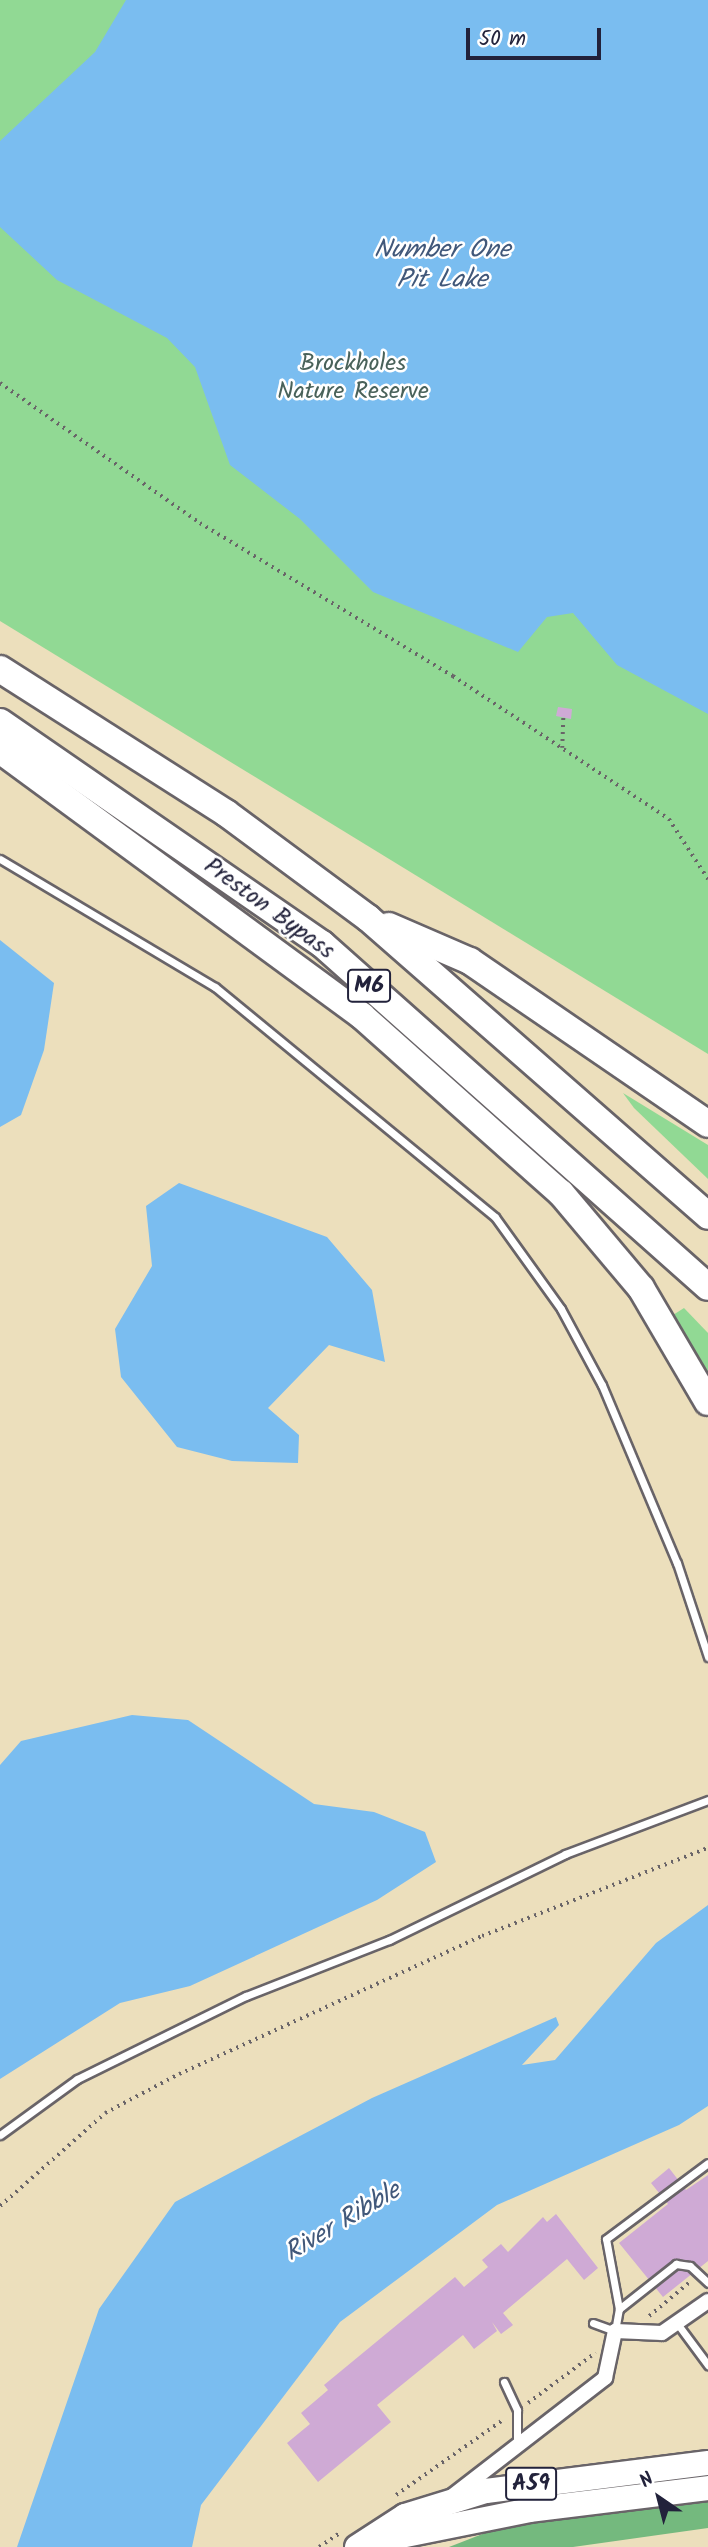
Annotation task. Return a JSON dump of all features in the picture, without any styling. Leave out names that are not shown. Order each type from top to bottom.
[{"type":"highway","name":"M6","points":[[0,669],[226,813],[369,918],[708,1216]]},
{"type":"highway","name":"Preston Bypass","points":[[0,722],[322,944],[708,1287]]},
{"type":"highway","points":[[0,750],[362,1016],[561,1193],[641,1288],[708,1402]]},
{"type":"highway","points":[[369,918],[470,961],[708,1124]]},
{"type":"highway","name":"A59","points":[[361,2545],[405,2516],[444,2502],[520,2485],[708,2463]]},
{"type":"highway","name":"A59","points":[[361,2545],[414,2538],[529,2510],[708,2488]]},
{"type":"street","points":[[444,2502],[517,2441],[605,2378],[615,2331],[644,2335],[679,2326],[708,2301]]},
{"type":"lane","points":[[0,859],[215,987],[495,1217],[561,1309],[602,1385],[677,1563],[708,1657]]},
{"type":"lane","points":[[0,2135],[77,2078],[246,1996],[389,1940],[555,1858],[708,1800]]},
{"type":"lane","points":[[593,2323],[615,2331],[619,2309],[606,2239],[708,2163]]},
{"type":"lane","points":[[619,2309],[676,2263],[690,2266],[708,2283]]},
{"type":"lane","points":[[679,2326],[708,2365]]},
{"type":"lane","points":[[503,2382],[517,2410],[517,2441]]},
{"type":"path","points":[[0,383],[200,523],[562,748],[669,819],[708,879]]},
{"type":"path","points":[[562,748],[563,717]]},
{"type":"path","points":[[0,2206],[105,2113],[179,2074],[482,1937],[708,1848]]},
{"type":"green space","name":"Brockholes Nature Reserve","points":[[0,0],[708,0],[708,1054],[0,621]]},
{"type":"green space","points":[[623,1093],[708,1145],[708,1179],[634,1108]]},
{"type":"green space","points":[[684,1308],[708,1333],[708,1374],[673,1315]]},
{"type":"green space","points":[[708,2496],[708,2528],[573,2547],[449,2547],[516,2521]]},
{"type":"water","name":"Number One Pit Lake","points":[[126,0],[708,0],[708,714],[617,665],[573,613],[547,617],[518,652],[373,592],[300,519],[230,465],[195,367],[167,338],[57,280],[0,227],[0,141],[95,52]]},
{"type":"water","points":[[0,940],[54,983],[44,1050],[21,1115],[0,1127]]},
{"type":"water","points":[[179,1183],[327,1237],[372,1290],[385,1362],[329,1345],[268,1408],[299,1435],[298,1463],[232,1461],[177,1447],[121,1377],[115,1329],[152,1266],[146,1206]]},
{"type":"water","points":[[132,1715],[188,1720],[314,1804],[374,1812],[425,1832],[436,1862],[377,1900],[190,1986],[120,2003],[0,2079],[0,1765],[21,1741]]},
{"type":"water","name":"River Ribble","points":[[708,1905],[708,2106],[679,2125],[497,2205],[340,2322],[201,2505],[192,2547],[17,2547],[99,2309],[175,2202],[372,2098],[556,2017],[559,2025],[522,2065],[555,2060],[656,1943]]},
{"type":"building","points":[[558,707],[572,709],[571,719],[556,716]]},
{"type":"building","points":[[669,2168],[686,2190],[708,2175],[708,2261],[663,2297],[619,2243],[668,2204],[651,2183]]},
{"type":"building","points":[[556,2214],[598,2268],[584,2280],[567,2259],[503,2313],[513,2325],[501,2334],[492,2322],[497,2331],[474,2349],[463,2335],[377,2405],[391,2422],[318,2482],[287,2443],[310,2424],[301,2413],[328,2390],[324,2385],[455,2277],[464,2287],[488,2267],[482,2260],[501,2244],[508,2252],[543,2217],[547,2222]]}]
